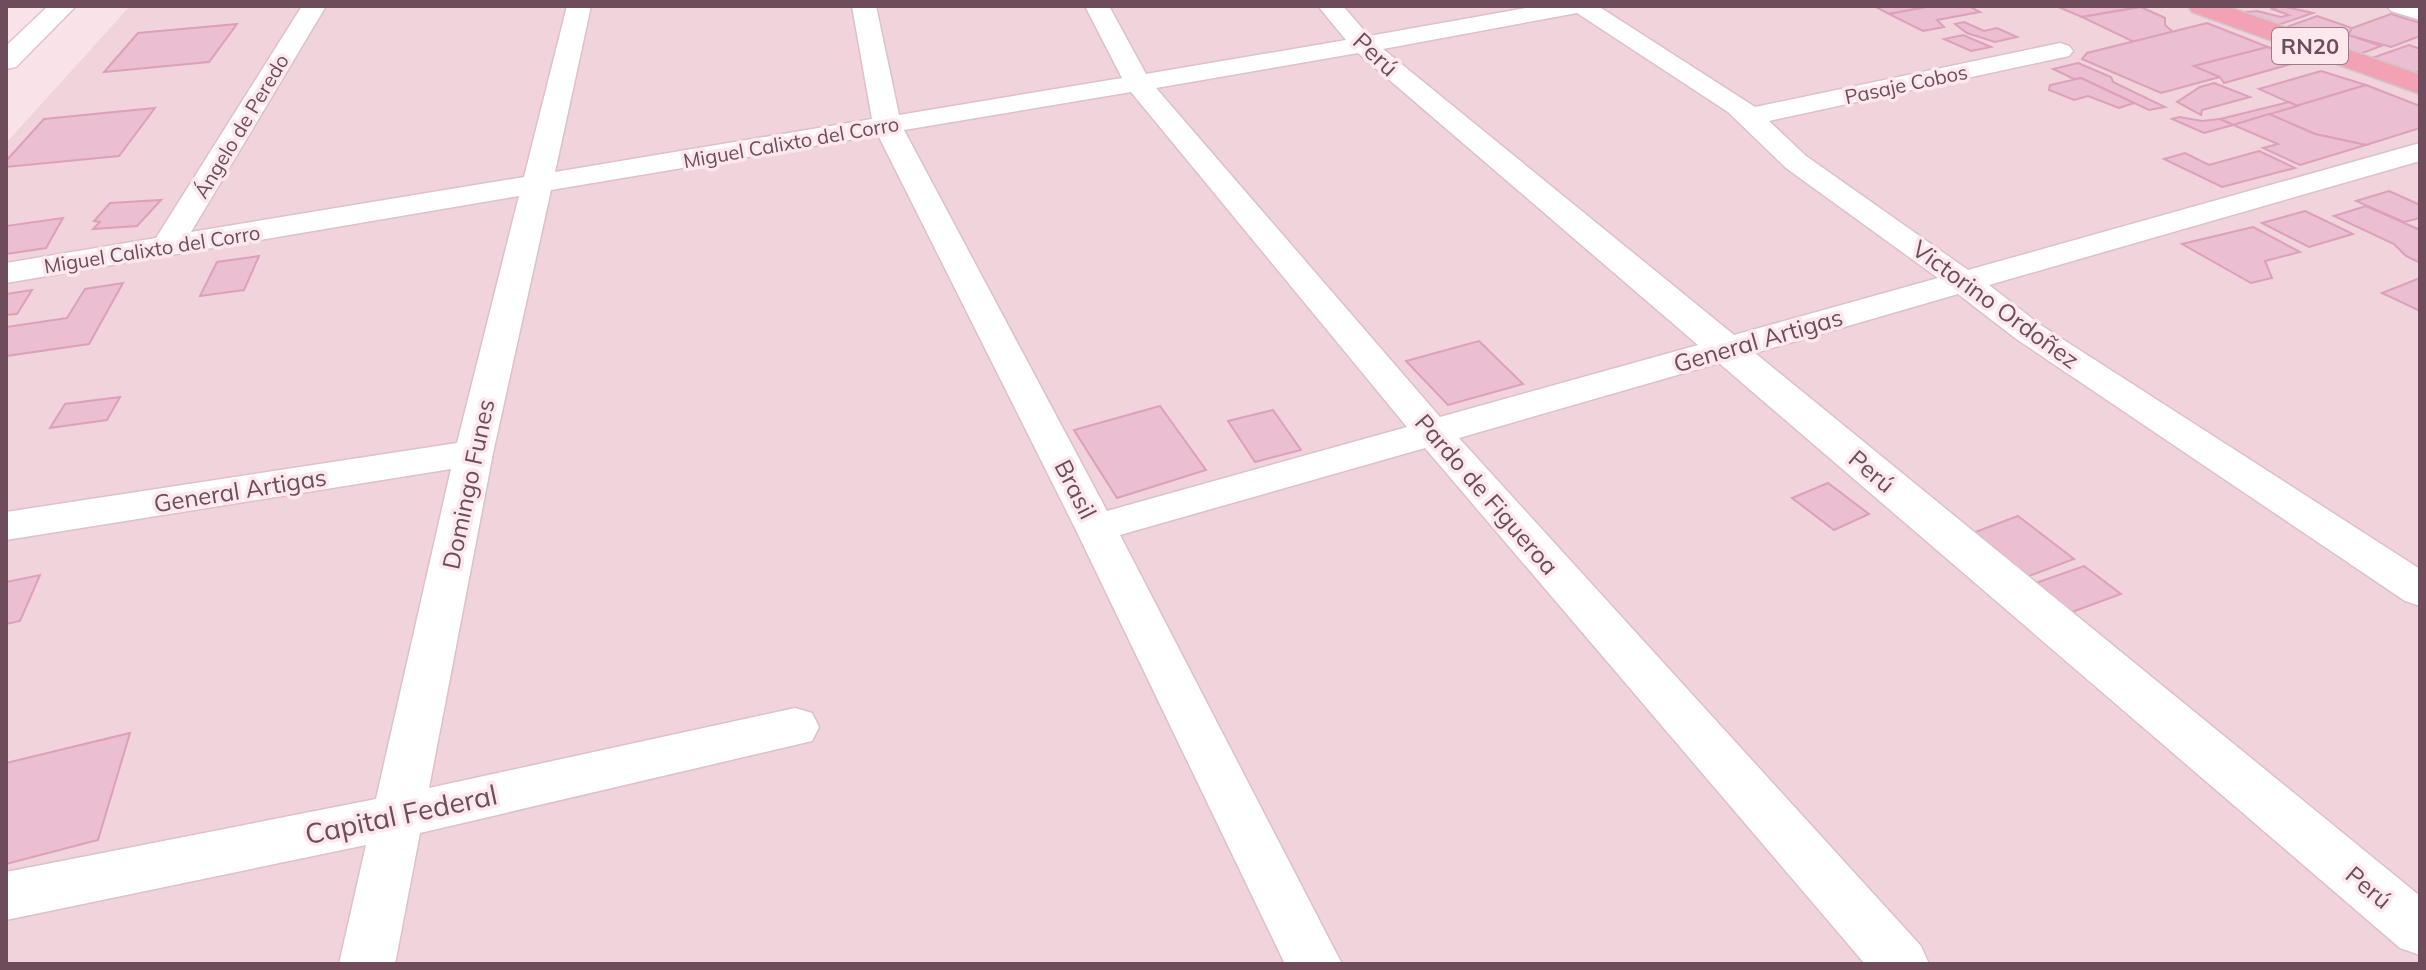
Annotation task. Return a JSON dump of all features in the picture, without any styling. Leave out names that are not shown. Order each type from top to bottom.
[{"type":"main road","points":[[6,61],[63,6]]},
{"type":"main road","name":"RN20","points":[[2201,6],[2420,85]]},
{"type":"street","name":"Ángelo de Peredo","points":[[167,246],[314,6]]},
{"type":"street","name":"Domingo Funes","points":[[367,964],[474,453],[534,186],[579,6]]},
{"type":"street","name":"Brasil","points":[[864,6],[887,125],[1096,528],[1314,964]]},
{"type":"street","name":"Pardo de Figueroa","points":[[1097,6],[1137,82],[1432,432],[1901,964]]},
{"type":"street","name":"Perú","points":[[1330,6],[1363,45],[2420,930]]},
{"type":"street","name":"Miguel Calixto del Corro","points":[[6,273],[534,186],[1579,6]]},
{"type":"street","name":"Victorino Ordoñez","points":[[1579,6],[1752,116],[1796,162],[1942,265],[2027,331],[2420,590]]},
{"type":"street","points":[[2399,6],[2420,13]]},
{"type":"street","name":"Pasaje Cobos","points":[[1752,116],[2060,51]]},
{"type":"street","name":"General Artigas","points":[[1096,528],[2420,152]]},
{"type":"street","name":"General Artigas","points":[[6,526],[474,453]]},
{"type":"street","name":"Capital Federal","points":[[6,896],[399,816],[795,727]]},
{"type":"shaded area","points":[[130,6],[2420,6],[2420,964],[6,964],[6,143]]},
{"type":"building","points":[[1874,6],[1932,6],[1889,14]]},
{"type":"building","points":[[1932,6],[1969,6],[1980,12],[1937,20],[1944,27],[1923,31],[1889,14]]},
{"type":"building","points":[[2056,6],[2144,6],[2082,17]]},
{"type":"building","points":[[2281,6],[2313,13],[2275,26],[2237,13],[2257,11],[2281,17],[2289,15],[2272,9]]},
{"type":"building","points":[[2141,7],[2165,18],[2165,25],[2173,32],[2134,42],[2082,17]]},
{"type":"building","points":[[2391,14],[2420,23],[2420,36],[2391,47],[2348,35],[2352,28]]},
{"type":"building","points":[[2317,16],[2352,28],[2348,35],[2381,46],[2360,54],[2284,28]]},
{"type":"building","points":[[1964,22],[1984,31],[1997,28],[2017,37],[1995,42],[1967,33],[1955,24]]},
{"type":"building","points":[[2207,23],[2268,47],[2194,66],[2220,77],[2161,93],[2082,59],[2087,53]]},
{"type":"building","points":[[237,24],[209,62],[104,72],[138,33]]},
{"type":"building","points":[[1963,35],[1991,47],[1971,51],[1944,39]]},
{"type":"building","points":[[2409,45],[2420,49],[2420,71],[2416,73],[2372,58]]},
{"type":"building","points":[[2268,47],[2298,62],[2224,83],[2220,77],[2194,66]]},
{"type":"building","points":[[2078,63],[2111,77],[2113,82],[2165,107],[2149,110],[2081,78],[2074,79],[2053,69]]},
{"type":"building","points":[[2321,71],[2366,85],[2297,106],[2259,89]]},
{"type":"building","points":[[2081,78],[2134,103],[2119,108],[2088,96],[2074,100],[2049,90],[2050,85]]},
{"type":"building","points":[[2214,83],[2250,97],[2202,110],[2201,115],[2177,102],[2200,87]]},
{"type":"building","points":[[2366,85],[2420,106],[2420,128],[2366,145],[2315,134],[2269,114]]},
{"type":"building","points":[[2289,102],[2297,106],[2233,125],[2220,119]]},
{"type":"building","points":[[155,108],[119,156],[6,167],[6,161],[44,119]]},
{"type":"building","points":[[2269,114],[2315,134],[2366,145],[2300,165],[2263,148],[2278,144],[2233,125]]},
{"type":"building","points":[[2179,117],[2202,121],[2220,119],[2233,125],[2204,133],[2172,119]]},
{"type":"building","points":[[2259,151],[2295,168],[2222,187],[2164,159],[2185,153],[2209,165]]},
{"type":"building","points":[[2389,191],[2420,205],[2420,218],[2404,222],[2356,201]]},
{"type":"building","points":[[161,200],[137,226],[93,229],[100,222],[94,221],[110,203]]},
{"type":"building","points":[[2366,206],[2420,230],[2420,263],[2406,256],[2394,244],[2334,216]]},
{"type":"building","points":[[2305,211],[2353,234],[2309,247],[2262,223]]},
{"type":"building","points":[[63,218],[46,248],[6,254],[6,226]]},
{"type":"building","points":[[2253,227],[2300,252],[2265,261],[2272,278],[2251,283],[2182,244]]},
{"type":"building","points":[[259,256],[244,290],[200,296],[217,262]]},
{"type":"building","points":[[2420,278],[2420,311],[2382,293]]},
{"type":"building","points":[[123,283],[89,344],[6,356],[6,327],[67,318],[85,289]]},
{"type":"building","points":[[32,290],[17,314],[6,315],[6,294]]},
{"type":"building","points":[[1479,341],[1523,384],[1448,405],[1406,361]]},
{"type":"building","points":[[120,397],[107,420],[50,428],[65,404]]},
{"type":"building","points":[[1160,406],[1206,470],[1117,498],[1074,430]]},
{"type":"building","points":[[1273,410],[1301,450],[1255,462],[1228,421]]},
{"type":"building","points":[[1828,483],[1869,514],[1834,530],[1792,498]]},
{"type":"building","points":[[2018,516],[2074,559],[2016,581],[1962,537]]},
{"type":"building","points":[[2084,566],[2121,594],[2069,613],[2033,584]]},
{"type":"building","points":[[40,575],[20,621],[6,624],[6,582]]},
{"type":"building","points":[[130,733],[98,840],[6,864],[6,763]]}]
